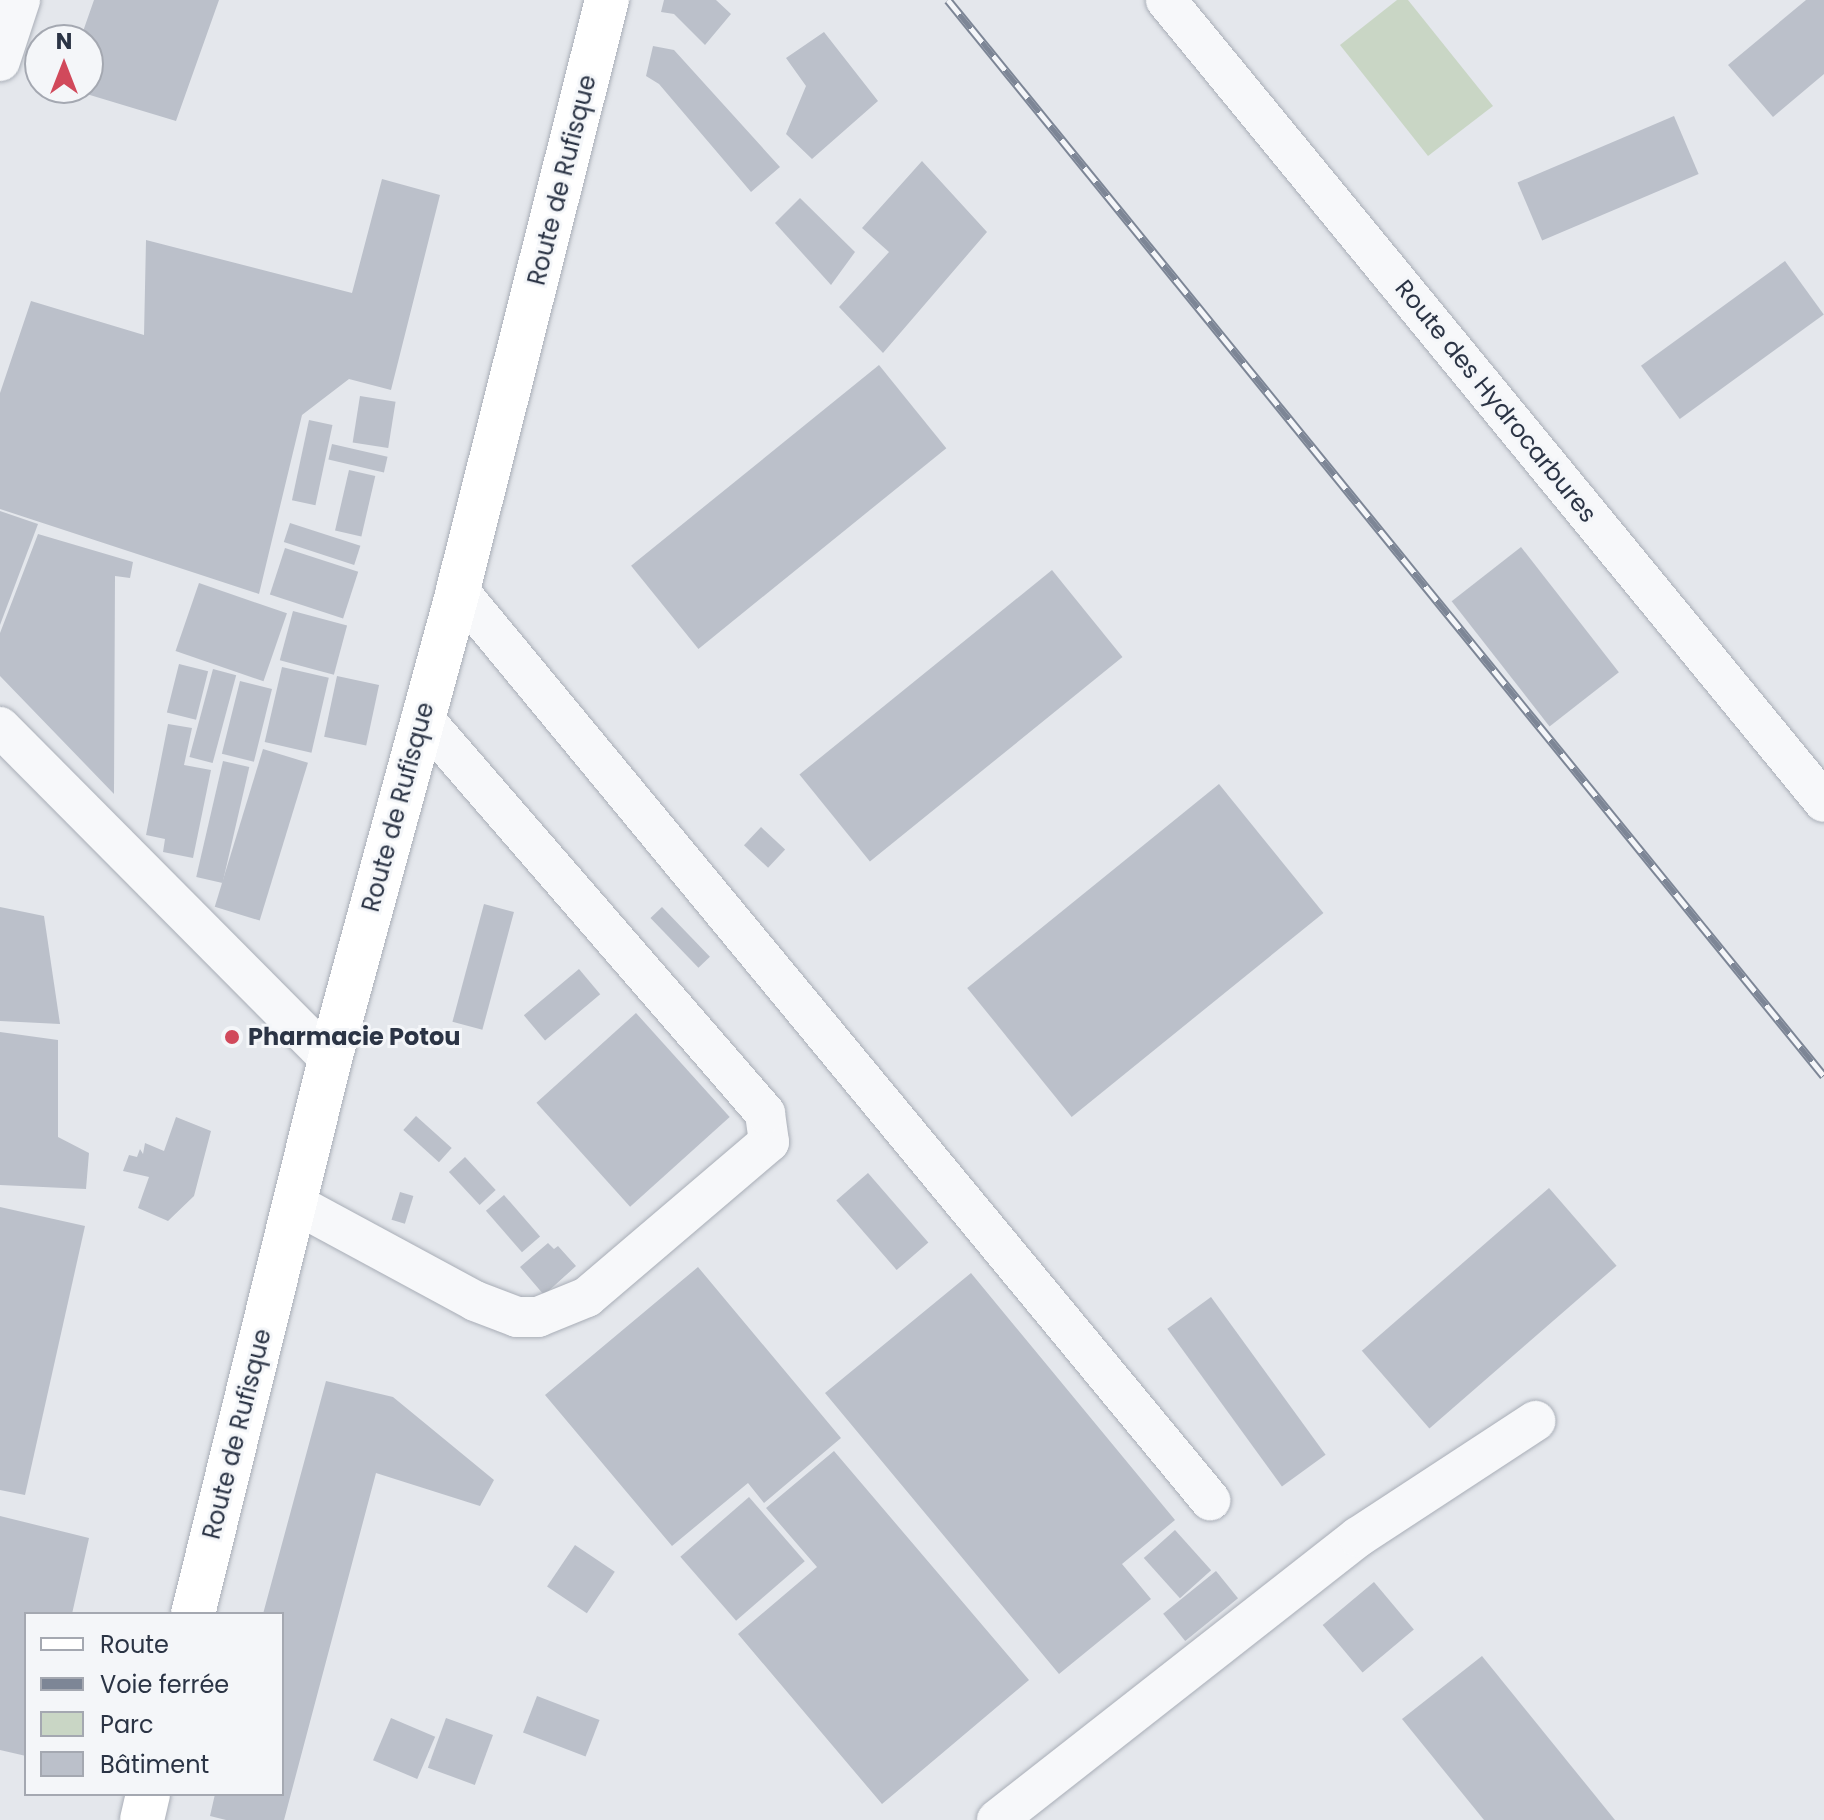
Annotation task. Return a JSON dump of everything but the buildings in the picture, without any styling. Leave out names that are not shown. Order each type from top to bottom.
[{"type":"main road","name":"Route de Rufisque","points":[[193,1612],[330,1059],[458,590],[607,0]]},
{"type":"main road","points":[[142,1820],[148,1796]]},
{"type":"street","points":[[0,61],[20,0]]},
{"type":"street","name":"Route des Hydrocarbures","points":[[1166,0],[1824,802]]},
{"type":"street","points":[[458,590],[1210,1500]]},
{"type":"street","points":[[294,1203],[475,1301],[517,1317],[538,1317],[587,1297],[769,1142],[765,1113],[422,717]]},
{"type":"street","points":[[0,727],[330,1059]]},
{"type":"street","points":[[997,1820],[1358,1537],[1535,1421]]},
{"type":"green space","points":[[1397,0],[1408,0],[1493,106],[1428,156],[1340,45]]},
{"type":"railway","points":[[948,0],[1824,1076]]},
{"type":"place","name":"Pharmacie Potou","points":[[232,1037]]}]
